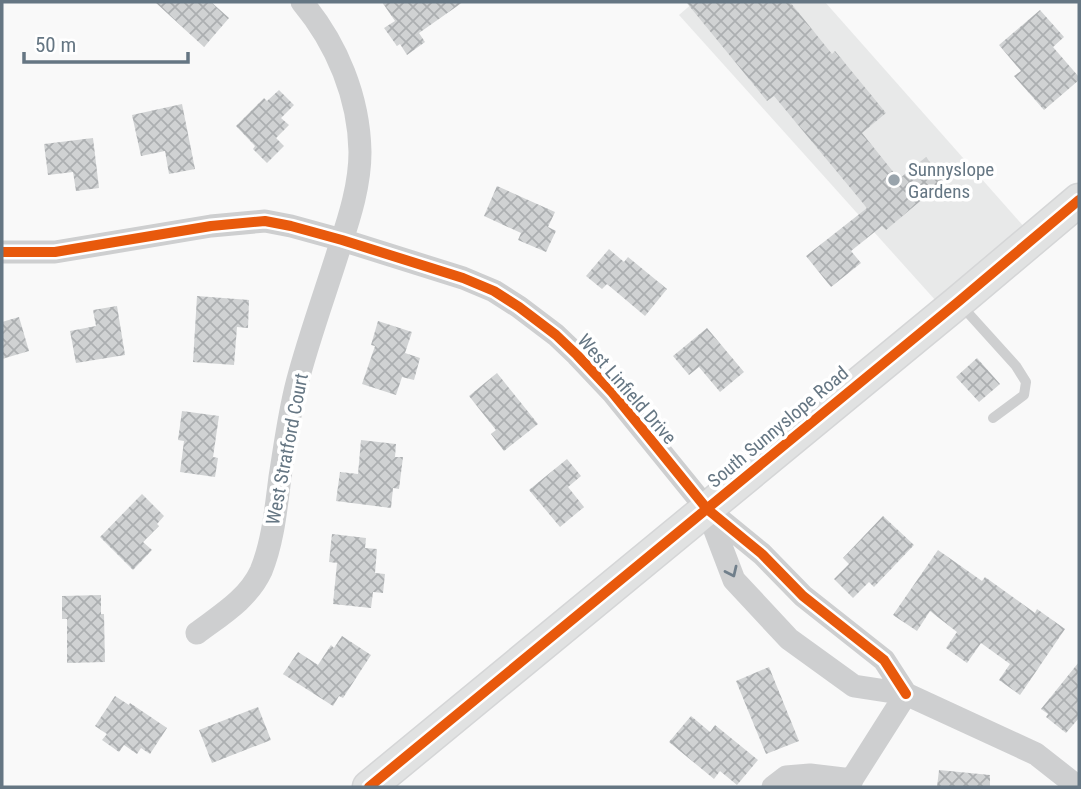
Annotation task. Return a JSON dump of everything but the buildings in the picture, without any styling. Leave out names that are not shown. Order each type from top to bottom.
[{"type":"street","name":"West Stratford Court","points":[[197,634],[242,599],[260,571],[271,538],[285,439],[297,382],[357,185],[359,127],[345,74],[329,41],[302,2]]},
{"type":"street","name":"South Sunnyslope Road","points":[[369,787],[1079,200]]},
{"type":"street","name":"West Linfield Drive","points":[[2,252],[55,252],[211,226],[265,221],[342,240],[463,278],[494,291],[556,335],[603,383],[706,509],[762,554],[803,596],[884,660],[906,694]]},
{"type":"street","name":"West Linfield Drive","points":[[706,509],[734,580],[789,639],[854,686],[906,694],[1036,754],[1078,787]]},
{"type":"street","points":[[773,787],[786,777],[810,775],[849,784],[906,694]]},
{"type":"lane","points":[[958,302],[1016,366],[1026,382],[1024,396],[993,418]]},
{"type":"shaded area","points":[[694,2],[825,2],[1034,238],[945,311],[679,15]]},
{"type":"cycle path","points":[[369,787],[1079,200]]},
{"type":"cycle path","points":[[2,252],[55,252],[211,226],[265,221],[342,240],[463,278],[494,291],[556,335],[577,355],[612,392],[707,509],[762,554],[803,596],[884,660],[906,694]]},
{"type":"place","name":"Sunnyslope Gardens","points":[[894,180]]}]
